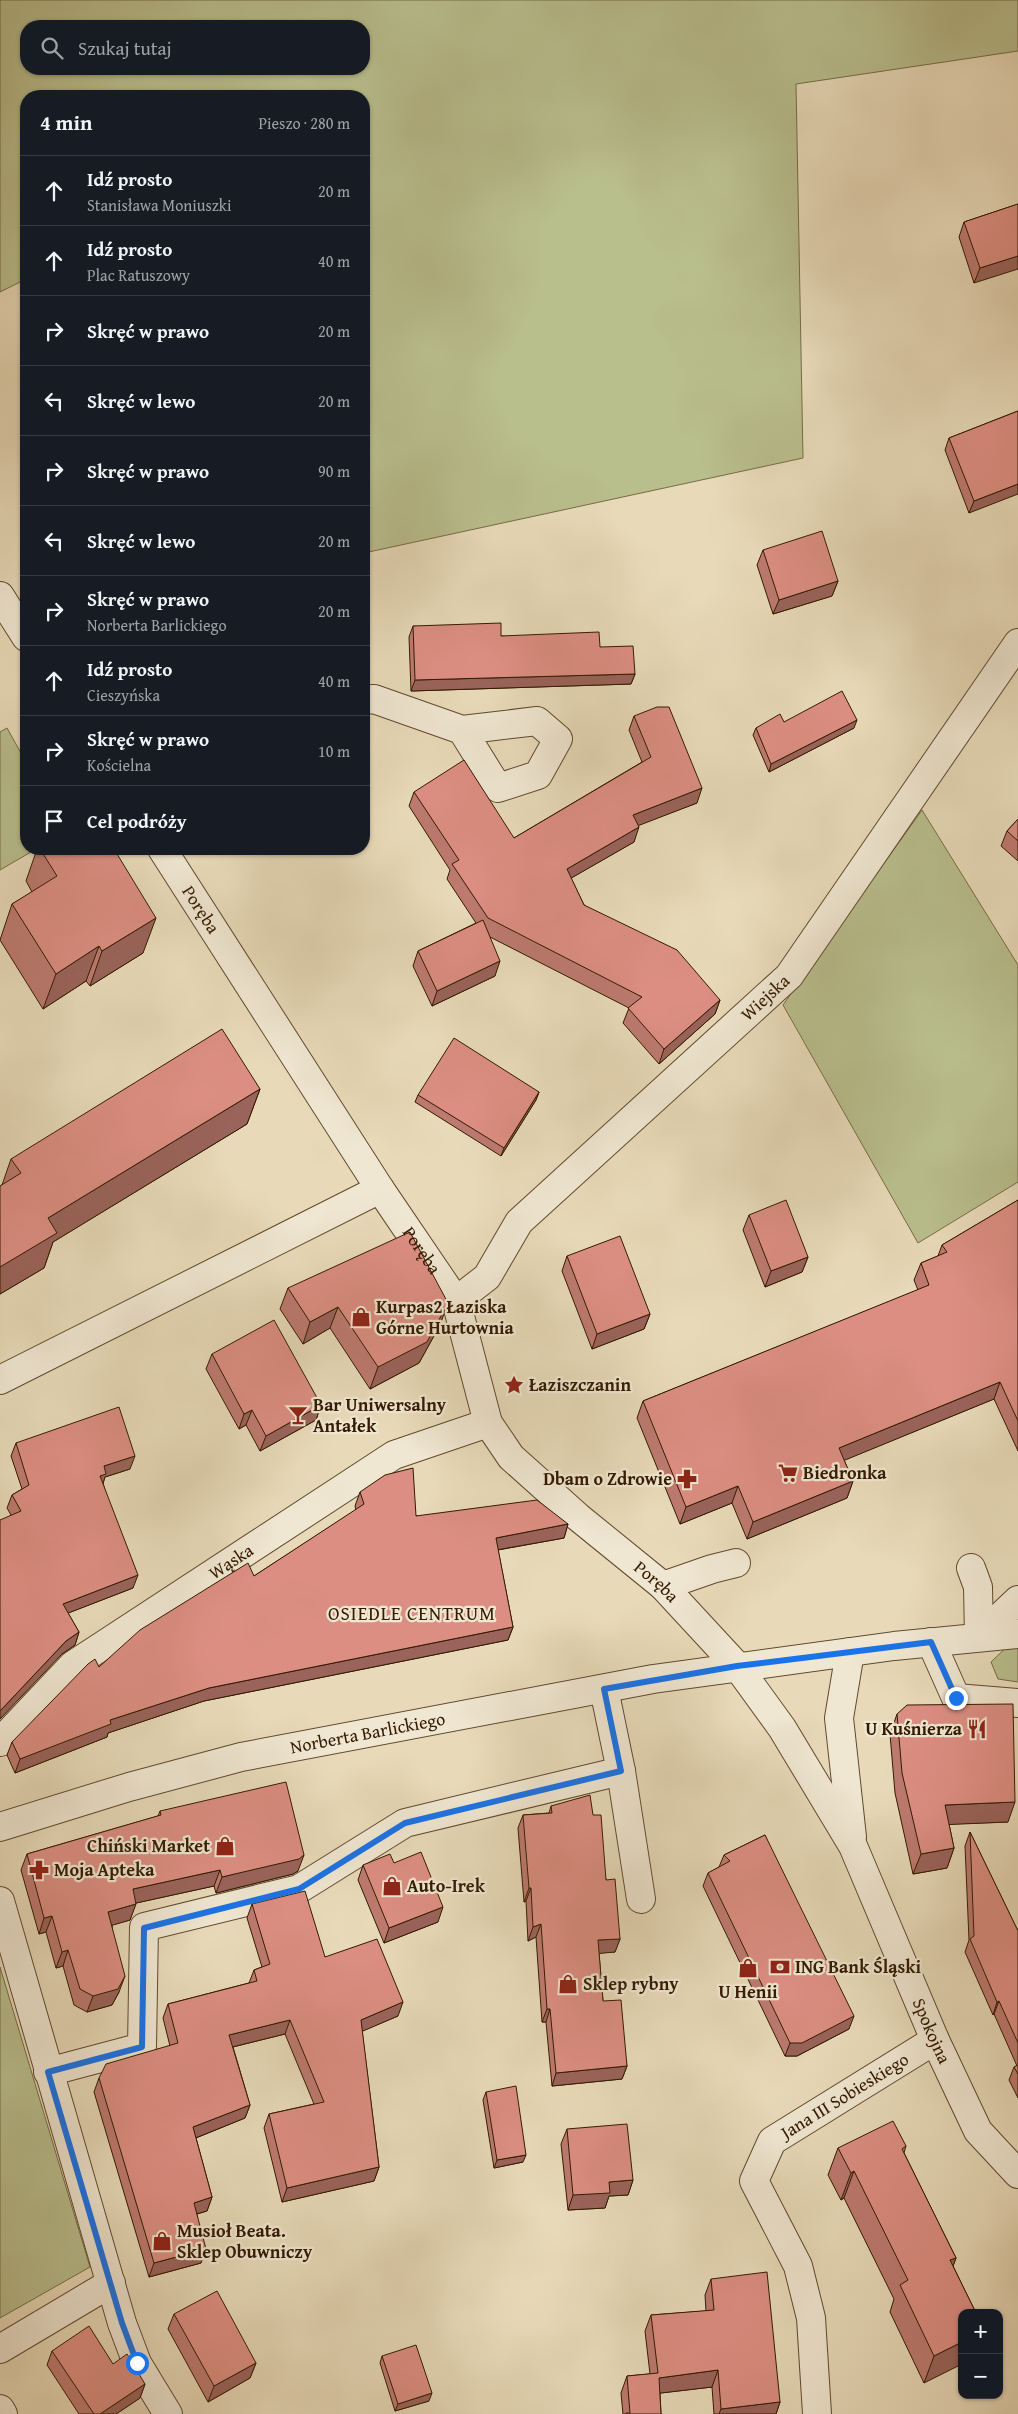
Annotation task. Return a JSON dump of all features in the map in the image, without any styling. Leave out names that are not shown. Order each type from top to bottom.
[{"type":"street","points":[[0,596],[20,628]]},
{"type":"street","name":"Wiejska","points":[[456,1301],[487,1277],[519,1222],[789,976],[1018,643]]},
{"type":"street","points":[[370,699],[374,699],[462,730]]},
{"type":"street","name":"Poręba","points":[[166,855],[380,1189],[456,1301],[488,1422],[512,1458],[578,1517],[662,1586],[737,1666]]},
{"type":"street","points":[[0,1380],[380,1189]]},
{"type":"street","name":"Wąska","points":[[0,1742],[74,1665],[394,1455],[488,1422]]},
{"type":"street","points":[[662,1586],[736,1563]]},
{"type":"street","points":[[971,1568],[978,1587],[978,1637]]},
{"type":"street","points":[[978,1637],[1018,1600]]},
{"type":"street","name":"Norberta Barlickiego","points":[[2,1828],[123,1788],[241,1756],[737,1666],[931,1642],[1018,1634]]},
{"type":"street","points":[[931,1642],[956,1698],[1018,1703]]},
{"type":"street","name":"Spokojna","points":[[850,1652],[839,1718],[853,1846]]},
{"type":"street","name":"Spokojna","points":[[737,1666],[782,1728],[853,1846],[935,2040],[978,2132],[1018,2174]]},
{"type":"street","points":[[604,1689],[621,1771],[641,1899]]},
{"type":"street","points":[[48,2072],[142,2047],[144,1928],[299,1889],[405,1823],[621,1771]]},
{"type":"street","points":[[0,1901],[122,2323],[137,2363],[168,2414]]},
{"type":"street","name":"Jana III Sobieskiego","points":[[818,2414],[812,2318],[798,2266],[754,2182],[772,2141],[935,2040]]},
{"type":"street","points":[[0,2349],[111,2283]]},
{"type":"street","points":[[0,2409],[3,2414]]},
{"type":"green space","points":[[0,0],[1018,0],[1018,51],[796,84],[803,458],[370,552],[370,90],[20,90],[20,282],[0,292]]},
{"type":"green space","points":[[7,728],[20,751],[20,855],[26,855],[0,870],[0,732]]},
{"type":"green space","points":[[922,810],[1018,965],[1018,1182],[918,1243],[783,1005]]},
{"type":"green space","points":[[1018,1636],[1018,1682],[998,1679],[991,1662]]},
{"type":"green space","points":[[0,1967],[90,2267],[0,2318]]},
{"type":"building","points":[[1018,204],[1018,256],[980,268],[964,222]]},
{"type":"building","points":[[1018,411],[1018,484],[974,501],[949,438]]},
{"type":"building","points":[[822,531],[838,581],[779,600],[763,550]]},
{"type":"building","points":[[501,623],[501,636],[599,632],[600,647],[633,646],[635,674],[415,680],[413,626]]},
{"type":"building","points":[[842,691],[857,720],[771,764],[756,728],[780,714],[784,722]]},
{"type":"building","points":[[657,707],[669,707],[702,788],[633,815],[639,827],[567,869],[584,905],[677,950],[720,1000],[664,1049],[628,1008],[642,997],[488,918],[452,864],[459,860],[414,792],[464,760],[514,838],[651,757],[634,716]]},
{"type":"building","points":[[1018,819],[1018,841],[1007,831]]},
{"type":"building","points":[[44,855],[118,855],[156,918],[102,951],[99,946],[56,974],[12,904],[57,876]]},
{"type":"building","points":[[483,920],[500,961],[437,991],[418,951]]},
{"type":"building","points":[[222,1029],[260,1089],[48,1218],[57,1233],[0,1267],[0,1186],[21,1173],[11,1159]]},
{"type":"building","points":[[454,1038],[539,1092],[504,1148],[418,1095]]},
{"type":"building","points":[[786,1200],[808,1257],[771,1271],[749,1215]]},
{"type":"building","points":[[1018,1200],[1018,1421],[1000,1382],[839,1448],[853,1481],[753,1522],[738,1486],[686,1507],[643,1401],[929,1285],[921,1263],[947,1252],[942,1245]]},
{"type":"building","name":"Kurpas2 Łaziska Górne Hurtownia","points":[[410,1232],[448,1303],[427,1342],[378,1367],[338,1307],[310,1322],[288,1288]]},
{"type":"building","points":[[620,1236],[650,1314],[597,1334],[567,1256]]},
{"type":"building","points":[[274,1320],[321,1405],[266,1436],[252,1410],[244,1414],[212,1354]]},
{"type":"building","points":[[119,1407],[135,1456],[104,1466],[106,1474],[100,1476],[138,1575],[63,1604],[79,1632],[66,1641],[0,1711],[0,1520],[21,1511],[12,1495],[29,1485],[16,1443]]},
{"type":"building","points":[[413,1468],[416,1516],[537,1500],[568,1524],[496,1538],[513,1627],[209,1688],[110,1720],[111,1724],[20,1759],[12,1742],[88,1664],[95,1659],[99,1667],[140,1630],[248,1563],[254,1576],[364,1504],[360,1492],[385,1475]]},
{"type":"building","points":[[1013,1704],[1015,1802],[945,1805],[954,1848],[921,1854],[902,1773],[897,1714],[907,1705]]},
{"type":"building","points":[[286,1782],[304,1855],[299,1859],[222,1877],[220,1870],[133,1889],[136,1904],[108,1912],[125,1976],[118,1989],[93,1996],[80,1989],[68,1950],[62,1952],[52,1916],[44,1918],[27,1854],[161,1815],[160,1811]]},
{"type":"building","points":[[590,1795],[593,1815],[601,1815],[606,1880],[615,1879],[620,1939],[598,1940],[603,2001],[621,2000],[627,2066],[556,2073],[550,2009],[547,2009],[541,1924],[533,1927],[523,1815],[552,1813],[551,1806]]},
{"type":"building","points":[[970,1832],[1018,1931],[1018,2043],[999,2001],[997,2002],[970,1939],[974,1936]]},
{"type":"building","name":"ING Bank Śląski","points":[[765,1835],[854,2016],[802,2043],[790,2043],[708,1873],[730,1861],[724,1855]]},
{"type":"building","points":[[421,1852],[443,1907],[389,1928],[363,1865],[390,1854],[394,1863]]},
{"type":"building","points":[[305,1891],[325,1957],[377,1939],[403,2002],[361,2020],[379,2167],[287,2188],[269,2114],[324,2102],[290,2020],[229,2035],[250,2105],[193,2127],[212,2197],[194,2203],[206,2249],[154,2263],[99,2078],[106,2064],[178,2043],[168,2004],[257,1981],[254,1970],[270,1964],[252,1904]]},
{"type":"building","points":[[1018,2065],[1018,2074],[1014,2067]]},
{"type":"building","points":[[516,2086],[526,2155],[497,2160],[486,2092]]},
{"type":"building","points":[[893,2121],[906,2146],[902,2149],[956,2258],[950,2260],[974,2309],[958,2309],[958,2344],[934,2356],[900,2285],[908,2280],[854,2171],[851,2173],[838,2148]]},
{"type":"building","points":[[627,2124],[633,2180],[609,2182],[610,2193],[573,2195],[567,2129]]},
{"type":"building","points":[[767,2272],[780,2402],[721,2409],[718,2370],[659,2378],[661,2414],[626,2414],[630,2413],[627,2376],[658,2373],[651,2315],[714,2310],[711,2279]]},
{"type":"building","points":[[217,2291],[256,2363],[214,2386],[174,2314]]},
{"type":"building","points":[[89,2326],[113,2364],[127,2354],[145,2384],[100,2414],[94,2414],[52,2351]]},
{"type":"building","points":[[416,2345],[432,2393],[398,2404],[382,2356]]},
{"type":"place","name":"Kurpas2 Łaziska Górne Hurtownia","points":[[361,1317]]},
{"type":"place","name":"Łaziszczanin","points":[[514,1385]]},
{"type":"place","name":"Bar Uniwersalny Antałek","points":[[298,1415]]},
{"type":"place","name":"Biedronka","points":[[788,1473]]},
{"type":"place","name":"Dbam o Zdrowie","points":[[687,1479]]},
{"type":"place","name":"U Kuśnierza","points":[[977,1729]]},
{"type":"place","name":"Chiński Market","points":[[225,1846]]},
{"type":"place","name":"Moja Apteka","points":[[39,1870]]},
{"type":"place","name":"Auto-Irek","points":[[392,1886]]},
{"type":"place","name":"ING Bank Śląski","points":[[780,1967]]},
{"type":"place","name":"U Henii","points":[[748,1968]]},
{"type":"place","name":"Sklep rybny","points":[[568,1984]]},
{"type":"place","name":"Musioł Beata. Sklep Obuwniczy","points":[[162,2241]]},
{"type":"district","name":"OSIEDLE CENTRUM","points":[[412,1613]]},
{"type":"route","points":[[137,2363],[122,2323],[48,2072],[142,2047],[144,1928],[299,1889],[405,1823],[621,1771],[604,1689],[653,1679],[737,1666],[931,1642],[956,1698]]}]
